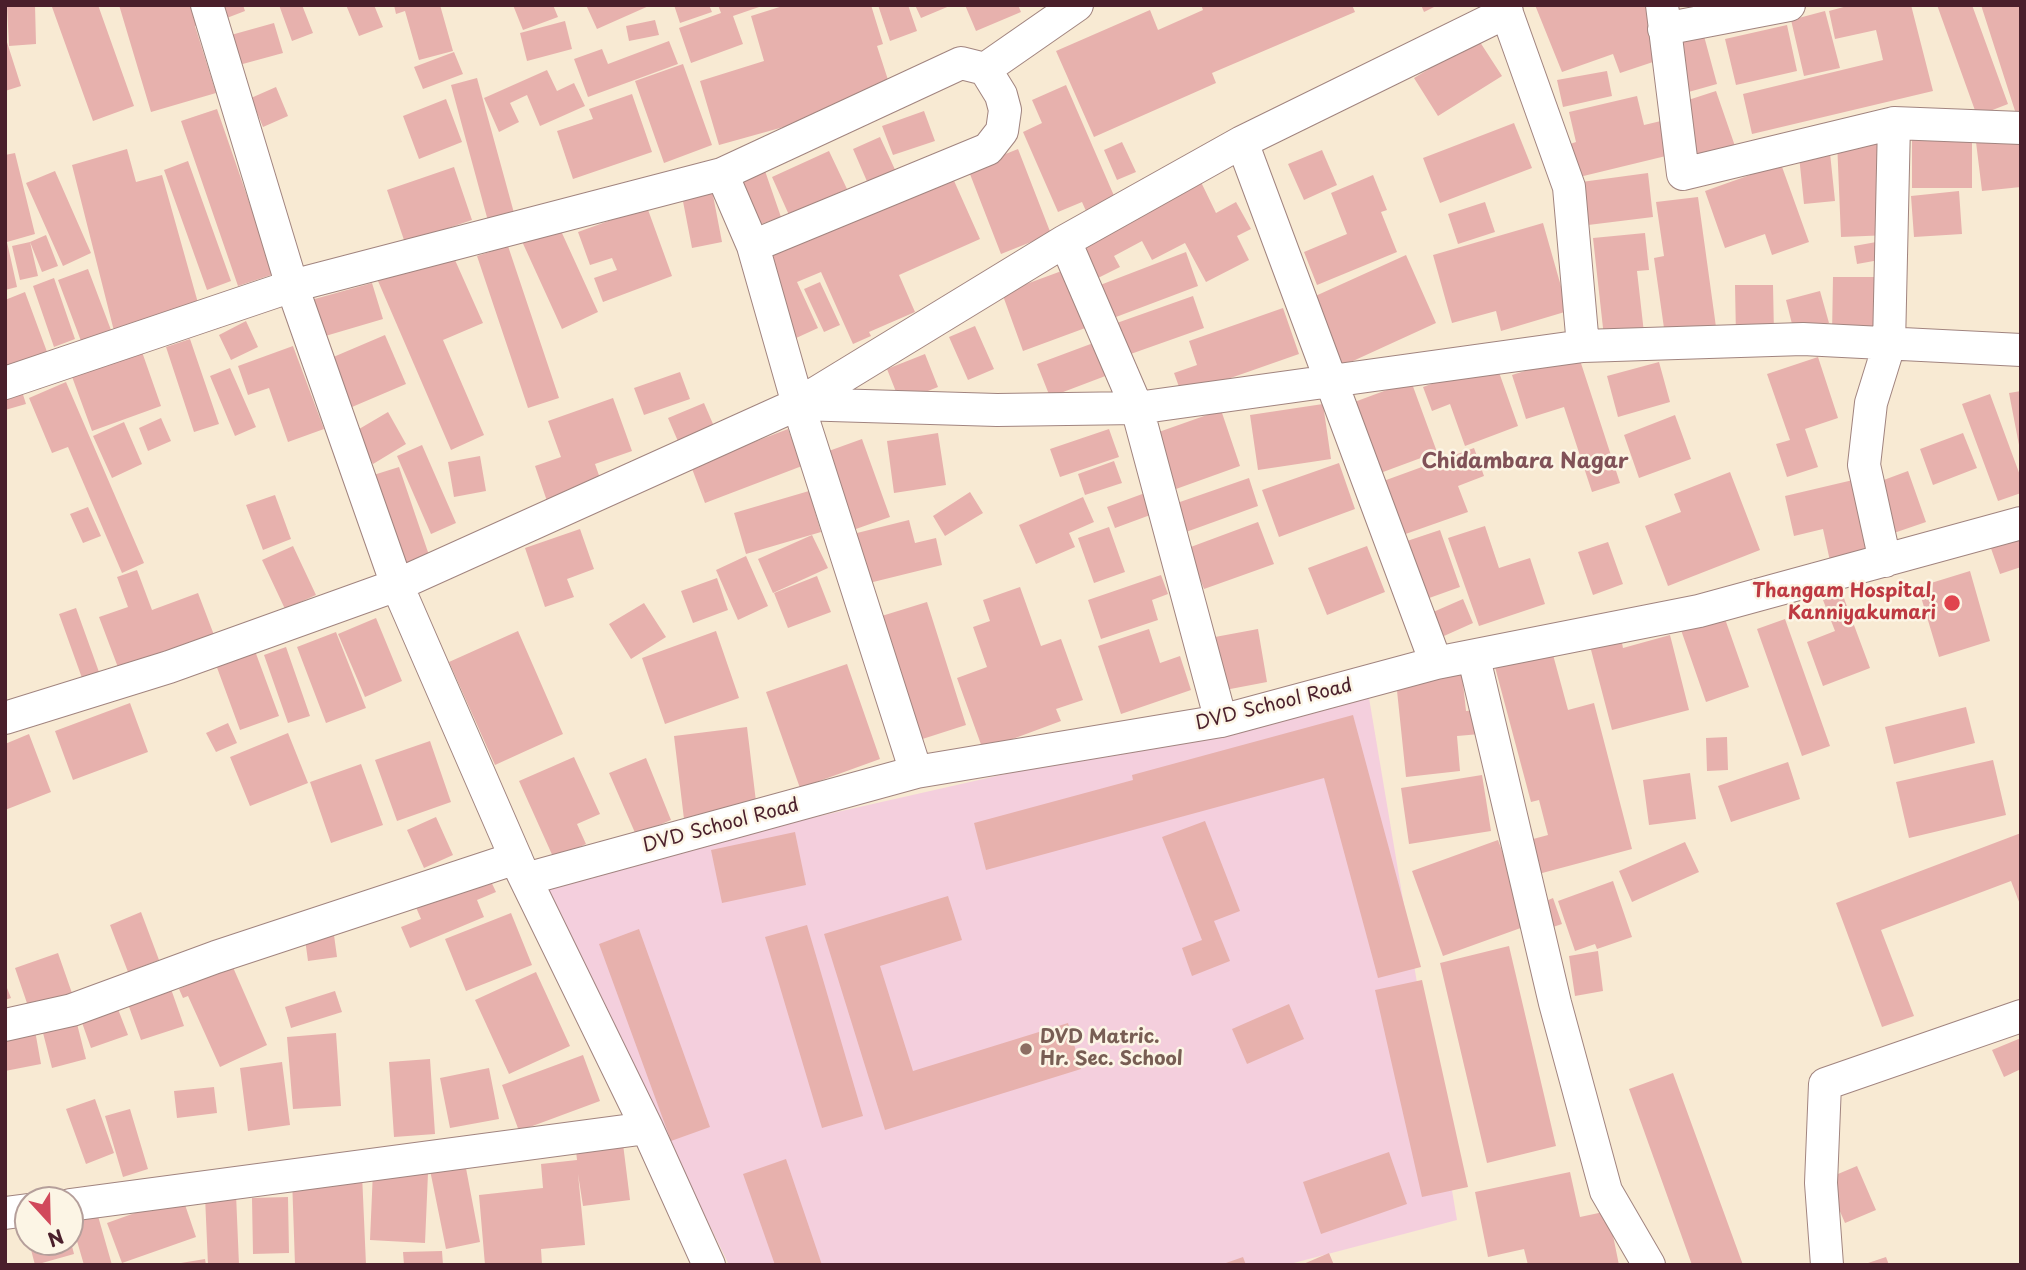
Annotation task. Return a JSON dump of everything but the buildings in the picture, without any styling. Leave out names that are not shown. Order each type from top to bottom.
[{"type":"street","points":[[207,5],[292,286],[397,585],[521,869],[647,1128],[709,1265]]},
{"type":"street","points":[[985,69],[1077,5]]},
{"type":"street","points":[[1789,5],[1663,17],[1683,174],[1894,123],[2021,128]]},
{"type":"street","points":[[5,718],[169,667],[397,585],[798,404],[1065,241],[1242,142],[1506,9],[1569,187],[1583,346]]},
{"type":"street","points":[[5,383],[292,286],[722,174],[961,63],[985,69],[1001,95],[1005,110],[1002,131],[988,149],[753,246]]},
{"type":"street","points":[[1885,561],[1864,465],[1871,403],[1889,345],[1894,123]]},
{"type":"street","points":[[1242,142],[1436,663]]},
{"type":"street","points":[[722,174],[753,246],[798,404],[916,772]]},
{"type":"street","points":[[1065,241],[1138,408],[1221,721]]},
{"type":"street","points":[[798,404],[997,410],[1138,408],[1583,346],[1803,339],[2021,350]]},
{"type":"street","name":"DVD School Road","points":[[5,1025],[72,1010],[216,957],[521,869],[916,772],[1221,721],[1436,663],[1699,611],[2021,523]]},
{"type":"street","points":[[1474,657],[1556,1003],[1606,1191],[1649,1265]]},
{"type":"street","points":[[1827,1265],[1821,1183],[1825,1084],[2021,1016]]},
{"type":"street","points":[[84,1203],[647,1128]]},
{"type":"shaded area","name":"DVD Matric. Hr. Sec. School","points":[[1368,692],[1457,1220],[1286,1265],[729,1265],[541,879]]},
{"type":"place","name":"Thangam Hospital, Kanniyakumari","points":[[1952,603]]},
{"type":"place","name":"DVD Matric. Hr. Sec. School","points":[[1026,1049]]},
{"type":"district","name":"Chidambara Nagar","points":[[1525,462]]}]
